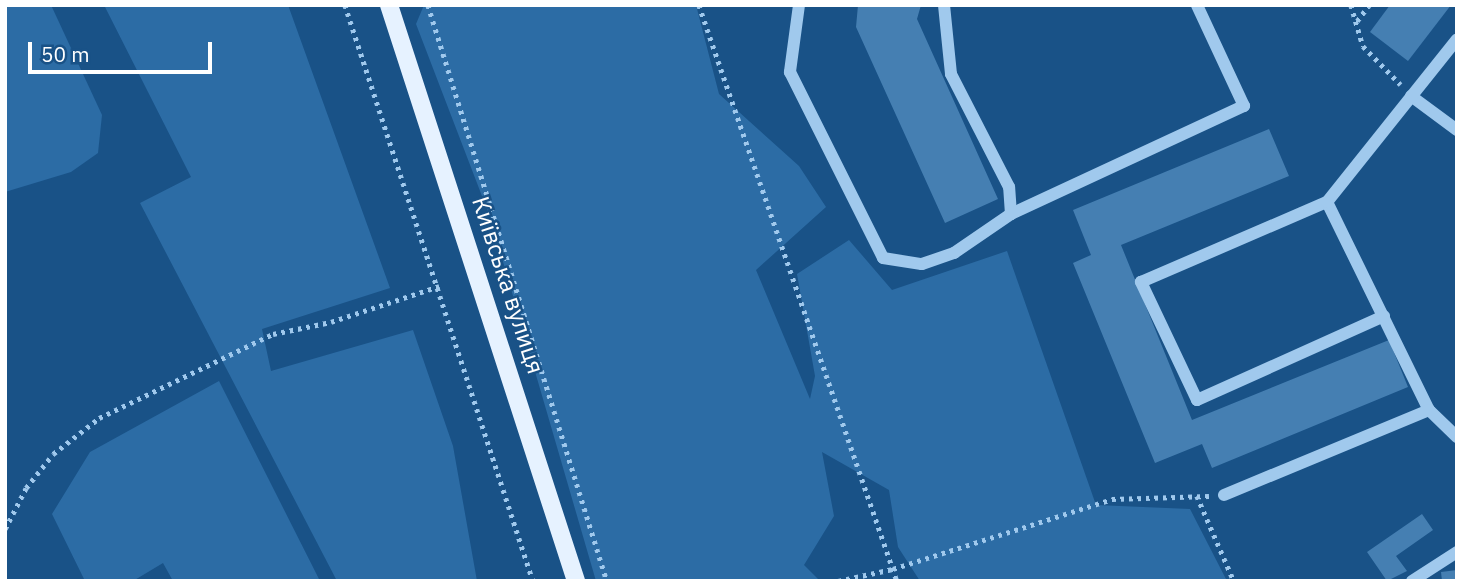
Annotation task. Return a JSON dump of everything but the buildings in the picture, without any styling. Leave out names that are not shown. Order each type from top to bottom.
[{"type":"main road","name":"Київська вулиця","points":[[389,5],[576,581]]},
{"type":"lane","points":[[799,5],[790,72],[883,257],[922,264],[954,253],[1011,214],[1244,107],[1197,5]]},
{"type":"lane","points":[[944,5],[951,74],[1009,187],[1011,214]]},
{"type":"lane","points":[[1384,316],[1197,400],[1142,282],[1327,202],[1457,39]]},
{"type":"lane","points":[[1411,96],[1457,130]]},
{"type":"lane","points":[[1327,202],[1429,410],[1457,438]]},
{"type":"lane","points":[[1224,495],[1429,410]]},
{"type":"lane","points":[[1412,581],[1457,552]]},
{"type":"path","points":[[345,5],[439,286],[533,581]]},
{"type":"path","points":[[428,5],[607,581]]},
{"type":"path","points":[[699,5],[897,581]]},
{"type":"path","points":[[1351,5],[1363,46],[1411,96]]},
{"type":"path","points":[[1356,22],[1368,5]]},
{"type":"path","points":[[5,529],[26,488],[53,454],[99,418],[272,334],[331,322],[439,286]]},
{"type":"path","points":[[838,581],[893,569],[1112,499],[1224,495]]},
{"type":"path","points":[[1197,496],[1234,581]]},
{"type":"shaded area","points":[[5,5],[51,5],[102,115],[98,153],[71,172],[5,192]]},
{"type":"shaded area","points":[[104,5],[288,5],[390,288],[262,329],[271,371],[413,330],[453,446],[477,581],[337,581],[140,203],[191,177]]},
{"type":"shaded area","points":[[424,5],[696,5],[719,94],[799,166],[826,207],[756,270],[810,399],[815,376],[797,274],[849,240],[892,290],[1007,251],[1096,505],[1190,509],[1227,581],[920,581],[898,547],[889,490],[822,452],[834,516],[804,565],[820,581],[596,581],[490,217],[416,24]]},
{"type":"shaded area","points":[[219,381],[320,581],[173,581],[163,563],[133,581],[85,581],[52,514],[90,452]]}]
